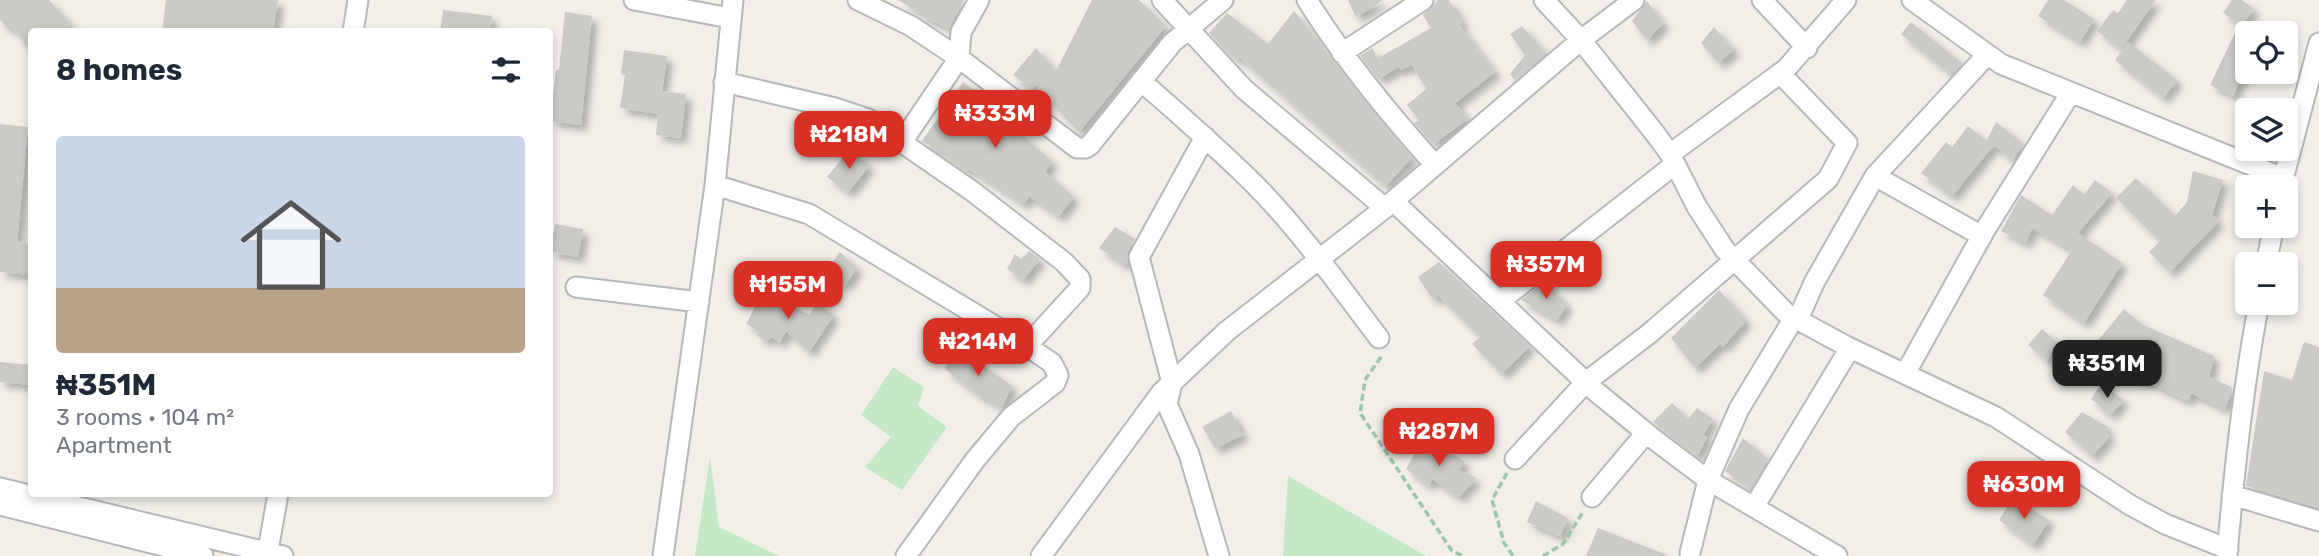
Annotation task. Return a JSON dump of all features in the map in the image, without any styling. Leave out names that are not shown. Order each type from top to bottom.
[{"type":"street","points":[[354,28],[358,0]]},
{"type":"street","points":[[634,0],[732,9],[715,185],[663,556]]},
{"type":"street","points":[[858,0],[911,26],[959,58],[1077,148],[1082,149],[1090,145],[1172,43],[1223,0]]},
{"type":"street","points":[[902,142],[959,58],[961,32],[979,0]]},
{"type":"street","points":[[1162,0],[1244,89],[1389,204],[1646,433],[1708,480],[1838,556]]},
{"type":"street","points":[[1307,0],[1342,52],[1395,121],[1435,165]]},
{"type":"street","points":[[1342,52],[1423,0]]},
{"type":"street","points":[[1544,0],[1581,40],[1672,159],[1711,228],[1735,260],[1795,320],[1996,417],[2130,505],[2227,553],[2249,354],[2257,315]]},
{"type":"street","points":[[1041,556],[1161,393],[1227,331],[1389,204],[1581,40],[1634,0]]},
{"type":"street","points":[[1762,0],[1807,48]]},
{"type":"street","points":[[1500,301],[1780,73],[1807,48],[1846,0]]},
{"type":"street","points":[[1915,1],[1986,56],[2001,64],[2265,175]]},
{"type":"street","points":[[2284,175],[2319,43]]},
{"type":"street","points":[[1690,553],[1708,480],[1739,410],[1795,320],[1875,176],[1986,56]]},
{"type":"street","points":[[1515,459],[1586,382],[1650,333],[1828,178],[1847,143],[1780,73]]},
{"type":"street","points":[[1141,81],[1262,191],[1379,338]]},
{"type":"street","points":[[724,82],[835,108],[867,119],[972,191],[1064,262],[1080,279],[1080,288],[1027,346]]},
{"type":"street","points":[[1905,374],[1982,236],[2070,94]]},
{"type":"street","points":[[1205,137],[1139,257],[1172,383],[1167,404],[1189,454],[1219,556]]},
{"type":"street","points":[[1875,176],[1982,236]]},
{"type":"street","points":[[715,185],[809,214],[1052,363],[1058,375],[1055,383],[1011,417],[975,460],[909,555]]},
{"type":"street","points":[[576,287],[699,302]]},
{"type":"street","points":[[1754,507],[1850,348]]},
{"type":"street","points":[[1592,497],[1646,433]]},
{"type":"street","points":[[0,488],[28,495]]},
{"type":"street","points":[[2232,495],[2319,521]]},
{"type":"street","points":[[37,497],[273,555],[278,497]]},
{"type":"street","points":[[0,505],[198,555]]},
{"type":"path","points":[[1379,338],[1387,348],[1365,380],[1360,413],[1452,551],[1463,556]]},
{"type":"path","points":[[1513,556],[1504,542],[1492,500],[1515,459]]},
{"type":"path","points":[[1543,556],[1563,544],[1592,497]]},
{"type":"green space","points":[[893,367],[924,387],[918,406],[947,427],[902,490],[865,467],[891,437],[861,415]]},
{"type":"green space","points":[[710,457],[719,527],[779,556],[695,556]]},
{"type":"green space","points":[[1288,476],[1426,556],[1283,556]]},
{"type":"building","points":[[0,0],[49,0],[74,28],[28,28],[28,48],[11,26],[8,29],[0,20]]},
{"type":"building","points":[[166,0],[278,0],[274,28],[162,28]]},
{"type":"building","points":[[898,0],[964,0],[949,28],[921,16],[922,14]]},
{"type":"building","points":[[1092,0],[1139,0],[1166,26],[1079,132],[1035,85],[1032,89],[1013,75],[1036,48],[1056,71]]},
{"type":"building","points":[[1348,0],[1383,0],[1356,17]]},
{"type":"building","points":[[1438,0],[1449,0],[1462,22],[1459,24],[1495,72],[1455,103],[1468,119],[1433,144],[1414,123],[1419,120],[1407,105],[1426,89],[1412,65],[1401,70],[1399,67],[1378,79],[1360,56],[1372,48],[1378,58],[1431,28],[1423,15]]},
{"type":"building","points":[[2048,0],[2064,0],[2094,19],[2080,42],[2038,16]]},
{"type":"building","points":[[2127,0],[2156,0],[2121,49],[2097,31],[2113,10],[2118,13]]},
{"type":"building","points":[[2232,0],[2242,0],[2254,9],[2245,21],[2235,22],[2223,13]]},
{"type":"building","points":[[1647,1],[1663,24],[1647,40],[1632,21]]},
{"type":"building","points":[[443,10],[492,16],[490,28],[441,28]]},
{"type":"building","points":[[1294,11],[1412,158],[1385,186],[1239,57],[1237,60],[1223,48],[1209,33],[1227,13],[1268,44]]},
{"type":"building","points":[[565,12],[592,16],[581,125],[553,121],[553,96],[556,70],[559,70]]},
{"type":"building","points":[[1911,22],[1962,63],[1952,75],[1901,34]]},
{"type":"building","points":[[1522,26],[1546,54],[1515,80],[1510,74],[1525,55],[1510,34]]},
{"type":"building","points":[[1714,27],[1734,50],[1718,63],[1701,43]]},
{"type":"building","points":[[2235,33],[2235,84],[2238,84],[2233,96],[2210,85]]},
{"type":"building","points":[[2128,42],[2177,80],[2163,98],[2115,60]]},
{"type":"building","points":[[624,50],[667,56],[662,91],[686,94],[681,138],[656,135],[658,114],[620,108],[625,75],[621,74]]},
{"type":"building","points":[[963,82],[1008,115],[1004,120],[1052,161],[1045,172],[1074,197],[1059,216],[1029,196],[1024,204],[922,141]]},
{"type":"building","points":[[1996,122],[2024,144],[2012,160],[1994,145],[1952,196],[1921,173],[1946,142],[1952,147],[1968,126],[1990,143],[1987,140]]},
{"type":"building","points":[[0,124],[28,127],[17,242],[28,243],[28,275],[0,272]]},
{"type":"building","points":[[851,148],[869,166],[848,192],[827,177]]},
{"type":"building","points":[[2193,171],[2223,180],[2212,215],[2219,221],[2170,272],[2149,252],[2160,241],[2116,198],[2136,178],[2175,216],[2187,202]]},
{"type":"building","points":[[2095,180],[2112,193],[2078,233],[2122,263],[2084,323],[2043,295],[2072,250],[2032,228],[2026,243],[2001,231],[2021,195],[2052,215],[2073,185],[2084,195]]},
{"type":"building","points":[[555,224],[583,229],[578,257],[553,253]]},
{"type":"building","points":[[1115,227],[1135,239],[1128,251],[1128,262],[1125,265],[1099,248]]},
{"type":"building","points":[[1029,251],[1040,259],[1023,280],[1007,269],[1015,254],[1021,259]]},
{"type":"building","points":[[840,252],[857,268],[845,286],[824,273]]},
{"type":"building","points":[[1439,262],[1530,346],[1502,374],[1472,344],[1480,337],[1438,295],[1433,300],[1418,277]]},
{"type":"building","points":[[1545,281],[1567,305],[1557,320],[1521,300]]},
{"type":"building","points":[[764,290],[809,315],[817,303],[834,315],[809,352],[786,331],[780,343],[772,337],[766,341],[757,336],[759,331],[746,324]]},
{"type":"building","points":[[1719,290],[1746,320],[1723,347],[1720,344],[1695,368],[1671,338]]},
{"type":"building","points":[[2124,309],[2141,324],[2214,356],[2209,377],[2233,388],[2225,409],[2191,393],[2188,401],[2112,366],[2117,360],[2095,344]]},
{"type":"building","points":[[2042,329],[2057,342],[2047,361],[2028,345]]},
{"type":"building","points":[[2304,342],[2319,347],[2319,508],[2246,486],[2264,371],[2292,380]]},
{"type":"building","points":[[956,346],[1012,386],[1001,409],[945,369]]},
{"type":"building","points":[[0,362],[28,365],[28,385],[0,382]]},
{"type":"building","points":[[2101,384],[2124,400],[2110,415],[2091,399]]},
{"type":"building","points":[[1672,403],[1688,419],[1697,408],[1713,419],[1703,435],[1707,437],[1697,457],[1653,422]]},
{"type":"building","points":[[1231,411],[1243,435],[1215,448],[1202,427]]},
{"type":"building","points":[[2082,412],[2108,427],[2105,432],[2110,436],[2092,456],[2065,432]]},
{"type":"building","points":[[1424,436],[1465,462],[1459,470],[1476,478],[1459,497],[1432,479],[1429,486],[1406,469]]},
{"type":"building","points":[[1743,438],[1768,459],[1751,489],[1725,471]]},
{"type":"building","points":[[2013,498],[2049,520],[2033,545],[1999,520]]},
{"type":"building","points":[[1536,501],[1568,518],[1560,536],[1527,522]]},
{"type":"building","points":[[1598,528],[1667,555],[1667,556],[1586,556]]}]
